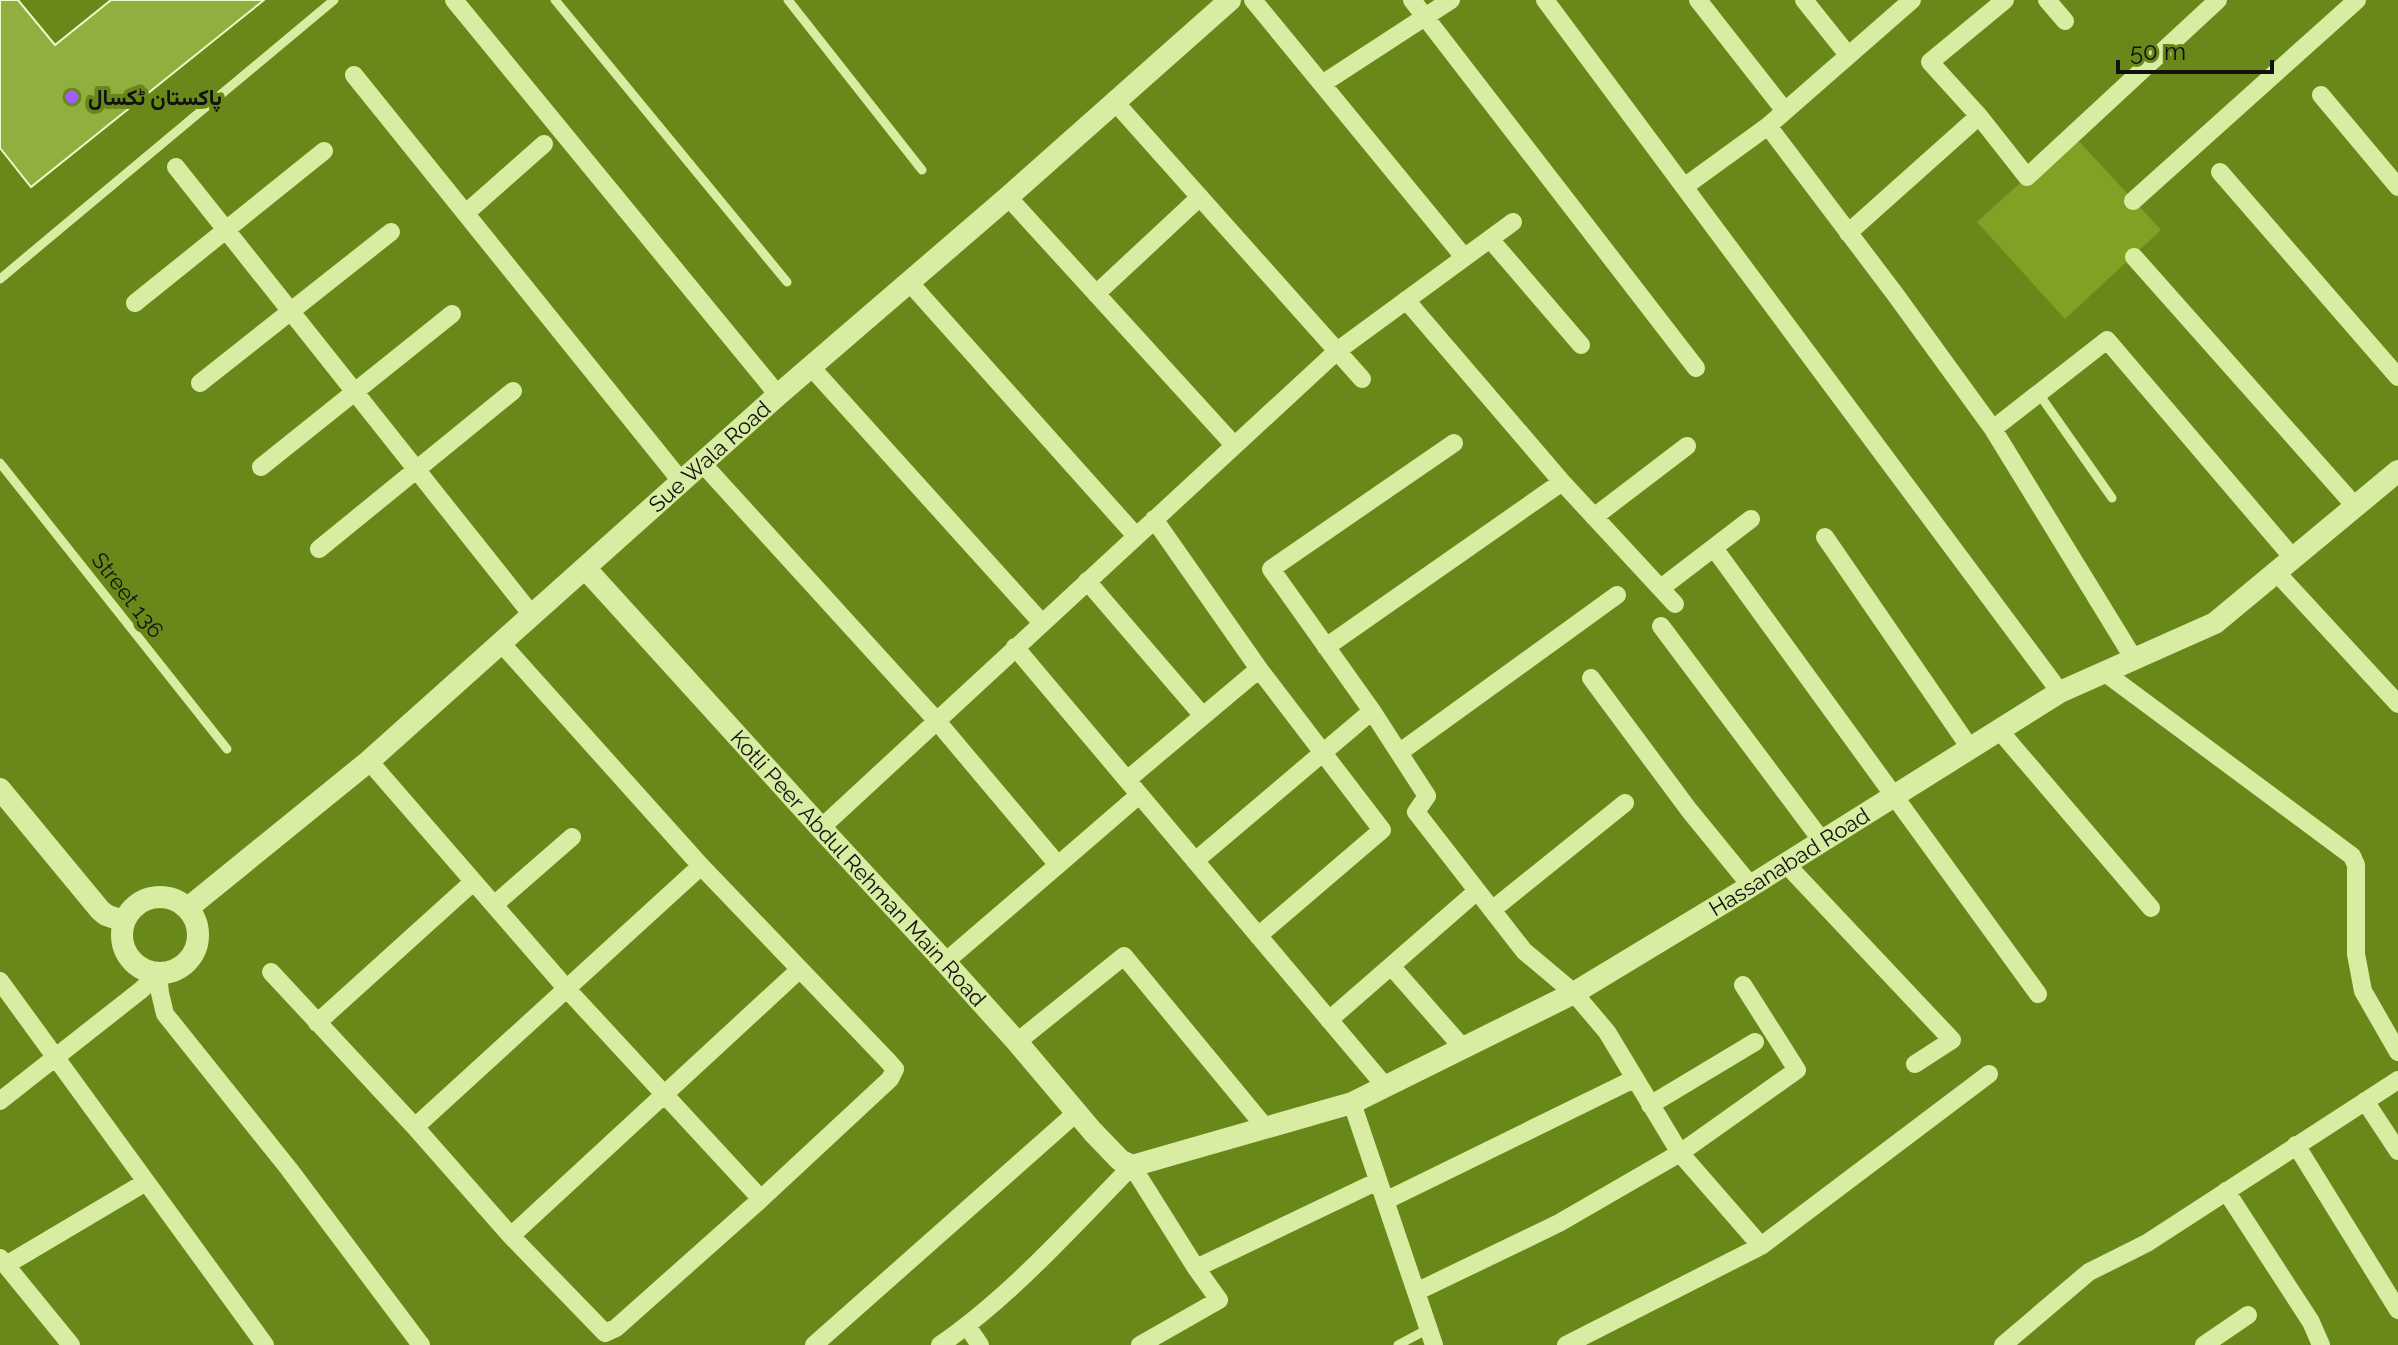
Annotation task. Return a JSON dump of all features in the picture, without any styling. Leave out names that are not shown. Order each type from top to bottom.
[{"type":"street","points":[[454,0],[778,395]]},
{"type":"street","name":"Sue Wala Road","points":[[188,908],[369,761],[778,395],[1230,0]]},
{"type":"street","points":[[1253,0],[1464,257]]},
{"type":"street","points":[[1412,0],[1696,368]]},
{"type":"street","points":[[1322,84],[1451,0]]},
{"type":"street","points":[[1545,0],[2060,692]]},
{"type":"street","points":[[1698,0],[1785,111]]},
{"type":"street","points":[[1804,0],[1848,55]]},
{"type":"street","points":[[1684,187],[1768,126],[1912,0]]},
{"type":"street","points":[[2005,0],[1930,62],[1979,116],[2027,177],[2218,0]]},
{"type":"street","points":[[2047,0],[2065,21]]},
{"type":"street","points":[[2133,201],[2357,0]]},
{"type":"street","points":[[354,75],[681,481]]},
{"type":"street","points":[[2321,95],[2398,187]]},
{"type":"street","points":[[1115,102],[1362,379]]},
{"type":"street","points":[[1848,233],[1979,116]]},
{"type":"street","points":[[1768,126],[1993,429],[2134,659]]},
{"type":"street","points":[[466,213],[544,144]]},
{"type":"street","points":[[135,303],[324,151]]},
{"type":"street","points":[[176,167],[532,615]]},
{"type":"street","points":[[2220,172],[2398,377]]},
{"type":"street","points":[[1008,197],[1234,445]]},
{"type":"street","points":[[1096,294],[1200,197]]},
{"type":"street","points":[[821,828],[1337,351],[1513,222]]},
{"type":"street","points":[[200,383],[391,232]]},
{"type":"street","points":[[1490,239],[1581,345]]},
{"type":"street","points":[[2134,257],[2355,506]]},
{"type":"street","points":[[909,282],[1136,536]]},
{"type":"street","points":[[1406,300],[1562,482],[1675,604]]},
{"type":"street","points":[[261,467],[452,314]]},
{"type":"street","points":[[1993,429],[2107,340],[2398,704]]},
{"type":"street","points":[[811,367],[1042,623]]},
{"type":"street","points":[[319,549],[513,391]]},
{"type":"street","points":[[1454,443],[1271,569],[1372,711],[1427,796],[1416,812],[1524,951],[1574,993],[1607,1032],[1680,1153],[1761,1246]]},
{"type":"street","points":[[1594,517],[1687,446]]},
{"type":"street","points":[[702,463],[936,720],[1058,865]]},
{"type":"street","name":"Hassanabad Road","points":[[1132,1166],[1352,1103],[1574,993],[2060,692],[2215,623],[2398,471]]},
{"type":"street","points":[[1326,647],[1562,482]]},
{"type":"street","points":[[1154,519],[1259,669],[1382,830],[1258,936]]},
{"type":"street","points":[[1661,588],[1751,519]]},
{"type":"street","points":[[1825,537],[1970,748]]},
{"type":"street","points":[[1714,548],[2038,994]]},
{"type":"street","name":"Kotli Peer Abdul Rehman Main Road","points":[[585,568],[945,962],[1076,1113],[1120,1160],[1132,1166]]},
{"type":"street","points":[[1087,581],[1203,716]]},
{"type":"street","points":[[1400,752],[1617,595]]},
{"type":"street","points":[[1661,626],[1822,841]]},
{"type":"street","points":[[271,972],[511,1236],[605,1333],[616,1328],[761,1199],[890,1079],[895,1069],[701,866],[501,643]]},
{"type":"street","points":[[1015,647],[1385,1086]]},
{"type":"street","points":[[1127,780],[1259,669]]},
{"type":"street","points":[[2104,672],[2352,856],[2356,872],[2356,954],[2363,991],[2398,1052]]},
{"type":"street","points":[[1591,678],[1689,810],[1751,886]]},
{"type":"street","points":[[1195,861],[1372,711]]},
{"type":"street","points":[[1999,730],[2151,908]]},
{"type":"street","points":[[369,761],[566,988],[761,1199]]},
{"type":"street","points":[[0,789],[100,910],[123,921]]},
{"type":"street","points":[[945,962],[1139,795]]},
{"type":"street","points":[[1492,910],[1625,803]]},
{"type":"street","points":[[494,905],[572,837]]},
{"type":"street","points":[[1786,864],[1952,1040],[1915,1064]]},
{"type":"street","points":[[415,1127],[701,866]]},
{"type":"street","points":[[317,1023],[473,882]]},
{"type":"street","points":[[1329,1020],[1477,891]]},
{"type":"street","points":[[162,896],[176,900],[188,908],[196,921],[199,936],[195,951],[186,963],[173,971],[158,974],[143,970],[130,960],[122,947],[123,921],[134,906],[147,898],[162,896]]},
{"type":"street","points":[[1017,1042],[1124,956],[1266,1128]]},
{"type":"street","points":[[1391,966],[1463,1048]]},
{"type":"street","points":[[511,1236],[799,970]]},
{"type":"street","points":[[0,1101],[158,974]]},
{"type":"street","points":[[158,974],[165,1014],[289,1169],[421,1345]]},
{"type":"street","points":[[0,981],[265,1345]]},
{"type":"street","points":[[1416,1292],[1559,1223],[1680,1153],[1797,1070],[1743,985]]},
{"type":"street","points":[[1650,1105],[1755,1042]]},
{"type":"street","points":[[1566,1345],[1761,1246],[1989,1074]]},
{"type":"street","points":[[1385,1201],[1634,1079]]},
{"type":"street","points":[[2003,1345],[2089,1272],[2147,1243],[2398,1080]]},
{"type":"street","points":[[2365,1101],[2398,1151]]},
{"type":"street","points":[[1352,1103],[1431,1337]]},
{"type":"street","points":[[814,1345],[1076,1113]]},
{"type":"street","points":[[2296,1145],[2398,1310]]},
{"type":"street","points":[[940,1345],[967,1326],[1132,1166],[1219,1300],[1140,1345]]},
{"type":"street","points":[[1196,1268],[1378,1181]]},
{"type":"street","points":[[71,1345],[3,1262],[146,1182]]},
{"type":"street","points":[[2226,1191],[2311,1322],[2321,1345]]},
{"type":"street","points":[[2204,1345],[2248,1315]]},
{"type":"street","points":[[967,1326],[980,1345]]},
{"type":"lane","points":[[0,279],[334,0]]},
{"type":"lane","points":[[555,0],[787,282]]},
{"type":"lane","points":[[788,0],[922,170]]},
{"type":"lane","points":[[2039,394],[2112,498]]},
{"type":"lane","name":"Street 136","points":[[0,463],[227,749]]},
{"type":"lane","points":[[1398,1345],[1431,1337]]},
{"type":"green space","points":[[2073,135],[2161,230],[2065,319],[1977,222]]},
{"type":"building","name":"پاکستان ٹکسال","points":[[0,0],[18,0],[55,45],[111,0],[264,0],[31,187],[0,148]]},
{"type":"place","name":"پاکستان ٹکسال","points":[[72,97]]}]
